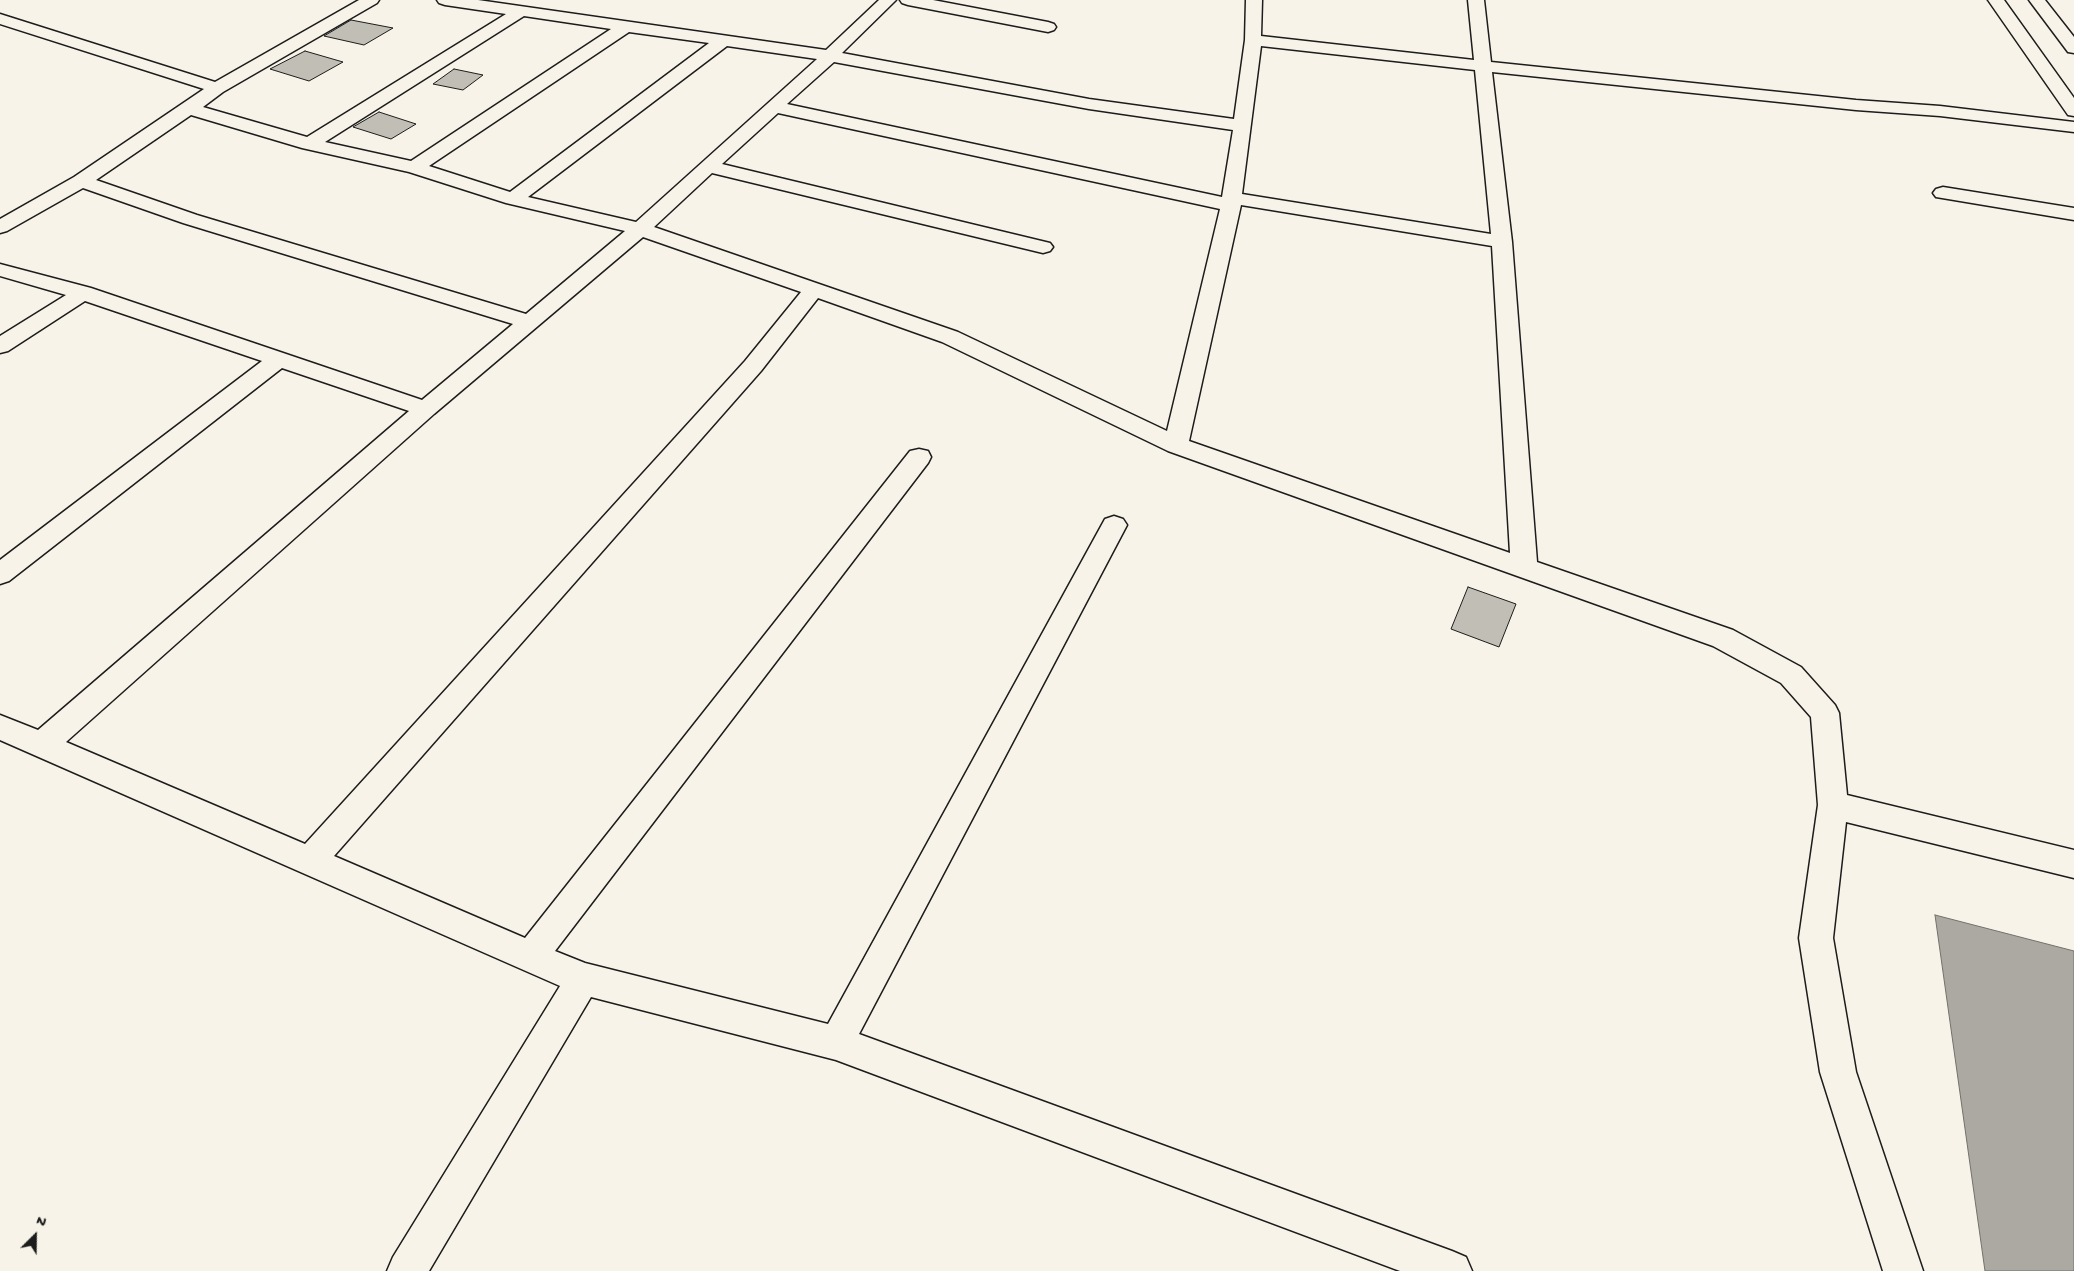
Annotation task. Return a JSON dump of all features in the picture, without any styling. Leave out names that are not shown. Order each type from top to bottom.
[{"type":"main road","points":[[0,228],[81,180],[189,109],[217,88],[372,0]]},
{"type":"main road","points":[[446,0],[830,56],[1089,104],[1242,126]]},
{"type":"main road","points":[[42,745],[426,409],[640,230],[830,56],[888,0]]},
{"type":"main road","points":[[908,0],[1048,27]]},
{"type":"main road","points":[[1176,445],[1231,202],[1253,40],[1254,0]]},
{"type":"main road","points":[[1476,0],[1502,242],[1524,568]]},
{"type":"main road","points":[[1996,0],[2074,111]]},
{"type":"main road","points":[[2037,0],[2074,48]]},
{"type":"main road","points":[[309,144],[521,11]]},
{"type":"main road","points":[[0,20],[217,88]]},
{"type":"main road","points":[[414,167],[627,26]]},
{"type":"main road","points":[[513,199],[724,40]]},
{"type":"main road","points":[[1253,40],[1856,105],[1940,111],[2074,127]]},
{"type":"main road","points":[[774,107],[1231,202],[1502,242]]},
{"type":"main road","points":[[189,109],[309,144],[414,167],[513,199],[640,230],[950,337],[1176,445],[1723,638],[1791,675],[1824,713],[1833,805],[1816,938],[1838,1072],[1903,1271]]},
{"type":"main road","points":[[709,167],[1043,247]]},
{"type":"main road","points":[[81,180],[200,222],[529,322]]},
{"type":"main road","points":[[1943,193],[2074,214]]},
{"type":"main road","points":[[0,270],[83,293],[426,409]]},
{"type":"main road","points":[[310,861],[753,366],[814,290]]},
{"type":"main road","points":[[0,346],[83,293]]},
{"type":"main road","points":[[0,574],[279,359]]},
{"type":"main road","points":[[531,956],[919,458]]},
{"type":"main road","points":[[836,1043],[1114,525]]},
{"type":"main road","points":[[0,727],[584,979],[836,1043],[1452,1271]]},
{"type":"main road","points":[[1833,805],[2074,864]]},
{"type":"main road","points":[[407,1271],[584,979]]},
{"type":"shaded area","points":[[1935,915],[2074,951],[2074,1271],[1985,1271]]},
{"type":"building","points":[[351,20],[393,28],[364,45],[324,36]]},
{"type":"building","points":[[305,51],[343,62],[309,81],[270,69]]},
{"type":"building","points":[[454,69],[483,75],[463,90],[433,84]]},
{"type":"building","points":[[379,112],[416,124],[391,139],[353,127]]},
{"type":"building","points":[[1468,587],[1516,604],[1499,647],[1451,629]]}]
